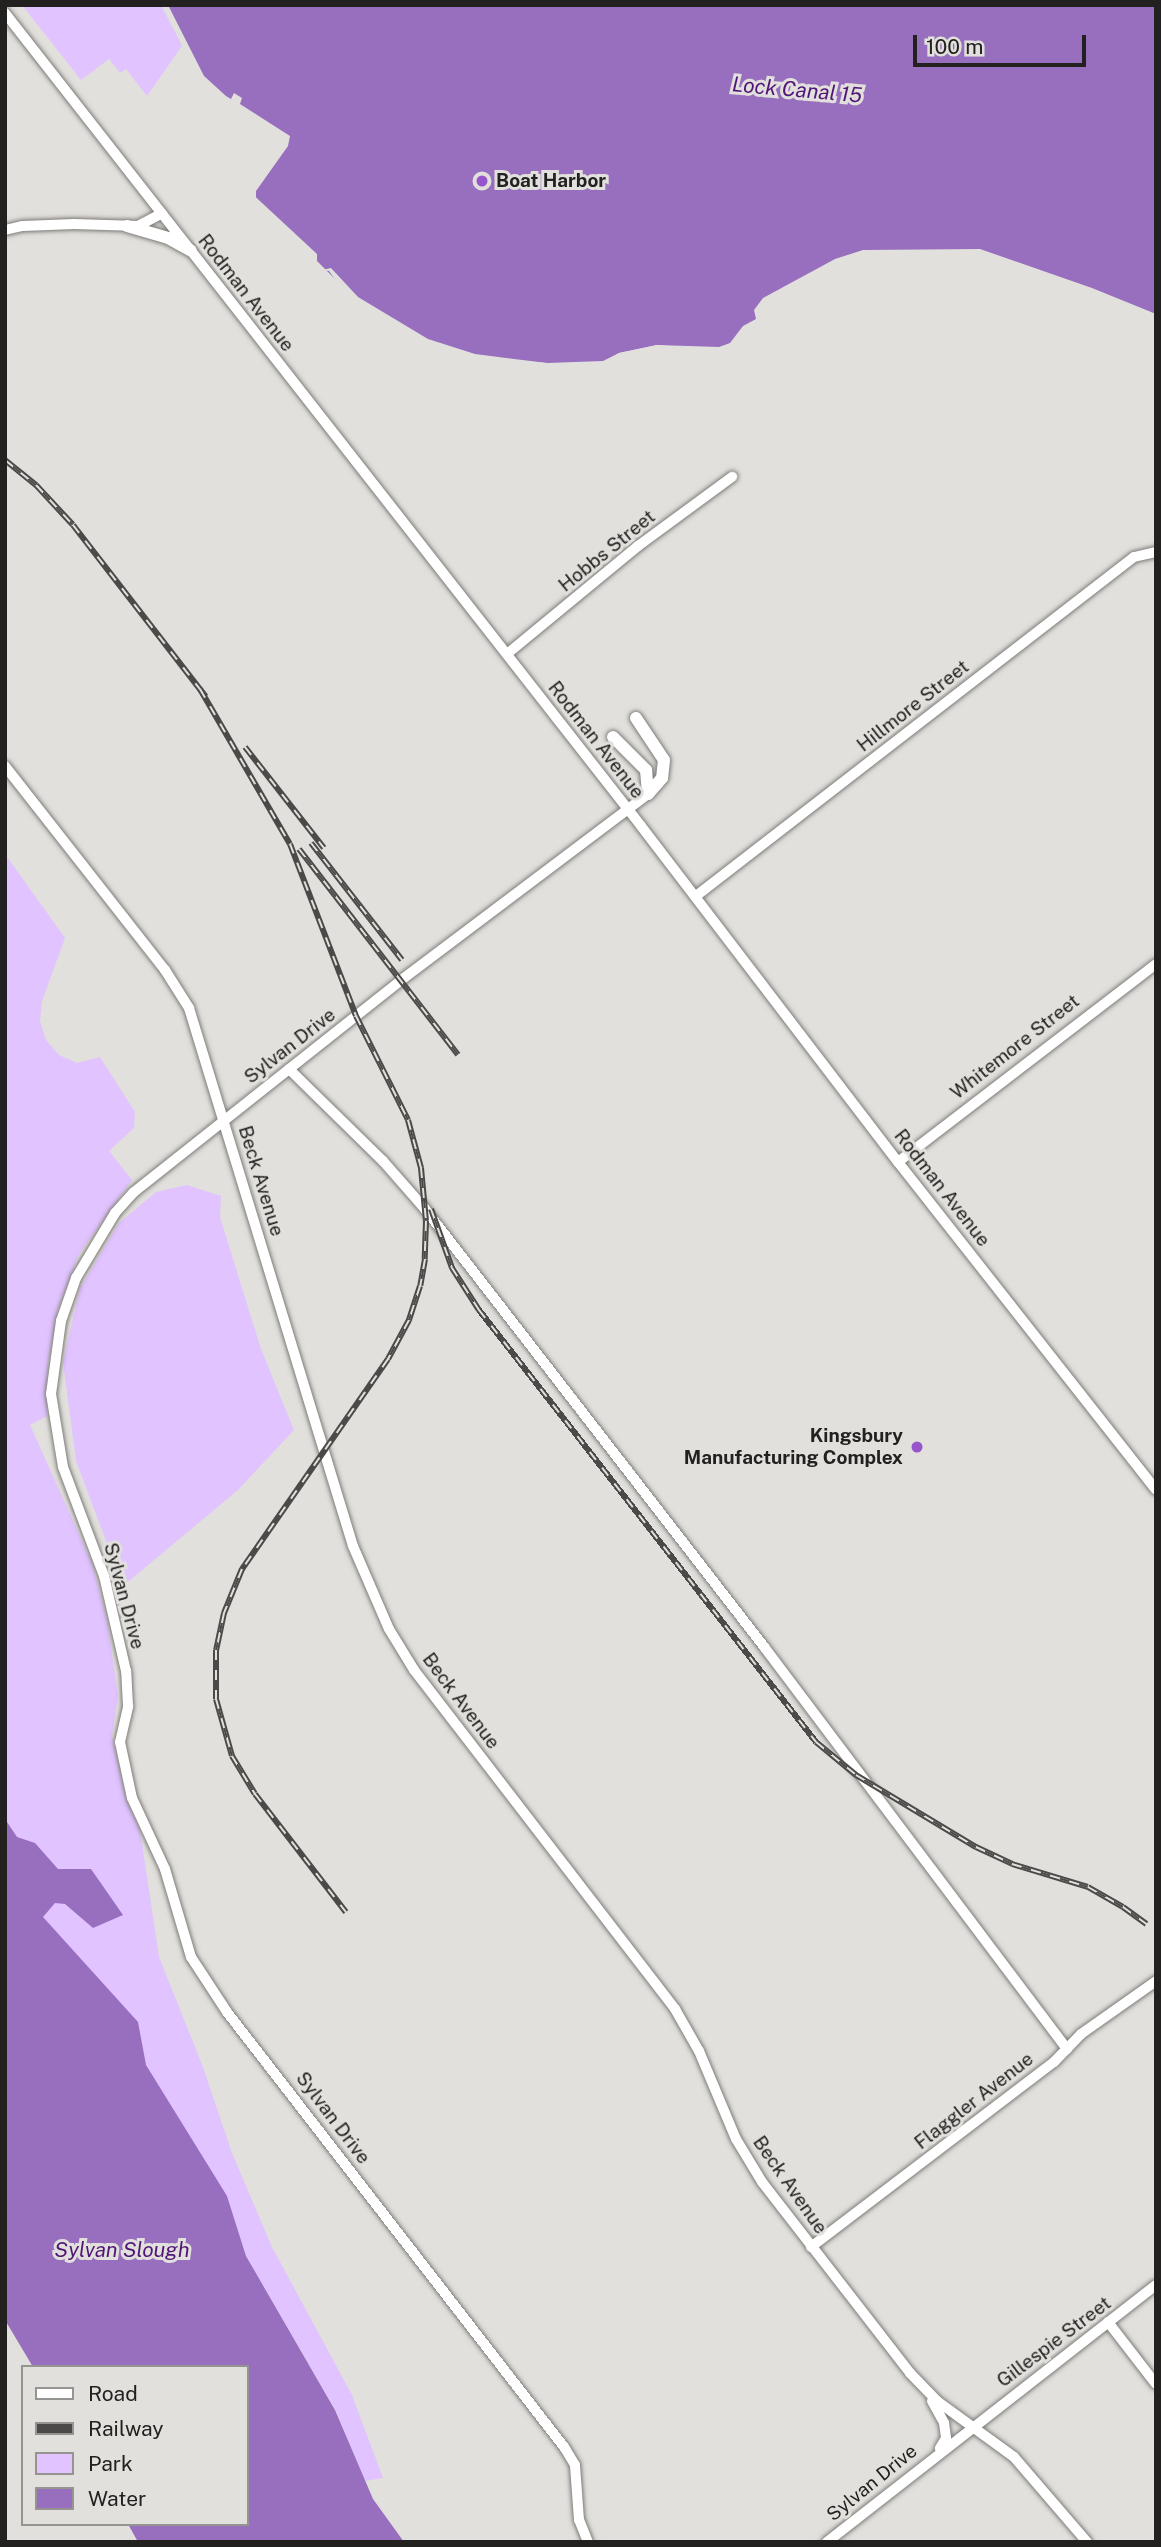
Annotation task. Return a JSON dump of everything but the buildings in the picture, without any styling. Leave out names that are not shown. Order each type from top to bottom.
[{"type":"street","name":"Rodman Avenue","points":[[5,13],[696,896],[898,1161],[1156,1490]]},
{"type":"street","points":[[5,230],[23,226],[74,224],[144,225],[162,213]]},
{"type":"street","points":[[127,226],[167,238],[191,251]]},
{"type":"street","name":"Hobbs Street","points":[[507,654],[638,546],[732,477]]},
{"type":"street","name":"Hillmore Street","points":[[696,896],[1134,558],[1156,552]]},
{"type":"street","points":[[635,718],[664,760],[662,779],[648,794]]},
{"type":"street","points":[[613,737],[646,770],[648,794]]},
{"type":"street","name":"Beck Avenue","points":[[5,766],[179,990],[195,1024],[353,1546],[375,1602],[414,1670],[675,2009],[699,2051],[747,2158],[811,2247],[922,2386],[937,2401],[1031,2473],[1087,2542]]},
{"type":"street","name":"Sylvan Drive","points":[[588,2542],[579,2520],[575,2465],[564,2446],[204,1980],[184,1942],[165,1869],[132,1798],[120,1742],[128,1706],[126,1671],[104,1576],[63,1467],[53,1418],[53,1368],[61,1321],[76,1278],[114,1213],[134,1192],[224,1119],[648,794]]},
{"type":"street","name":"Whitemore Street","points":[[898,1161],[1156,964]]},
{"type":"street","points":[[289,1069],[383,1161],[425,1209],[765,1648],[1067,2049]]},
{"type":"street","name":"Flaggler Avenue","points":[[811,2247],[1044,2070],[1081,2034],[1156,1981]]},
{"type":"street","name":"Gillespie Street","points":[[973,2426],[1156,2286]]},
{"type":"street","points":[[1108,2322],[1156,2384]]},
{"type":"street","name":"Sylvan Drive","points":[[922,2386],[944,2423],[946,2438],[938,2452]]},
{"type":"street","name":"Sylvan Drive","points":[[827,2542],[973,2426]]},
{"type":"green space","points":[[22,5],[164,5],[184,43],[147,96],[126,69],[120,73],[109,59],[81,80]]},
{"type":"green space","points":[[5,854],[65,938],[42,1001],[40,1021],[46,1040],[59,1055],[77,1063],[100,1057],[135,1112],[134,1128],[109,1151],[132,1180],[79,1254],[58,1309],[48,1364],[47,1416],[30,1425],[92,1563],[107,1619],[118,1696],[112,1736],[127,1800],[140,1830],[159,1957],[203,2067],[232,2153],[272,2247],[352,2395],[383,2478],[365,2481],[335,2409],[246,2256],[227,2196],[5,1890]]},
{"type":"green space","points":[[187,1185],[221,1196],[220,1217],[261,1349],[294,1430],[238,1490],[123,1586],[76,1461],[63,1362],[80,1288],[119,1223],[156,1192]]},
{"type":"water","name":"Lock Canal 15","points":[[164,5],[1156,5],[1156,318],[981,251],[853,256],[764,301],[756,319],[736,342],[720,351],[657,345],[619,353],[604,363],[547,363],[472,357],[421,340],[359,303],[317,261],[317,254],[248,190],[284,143],[277,129],[227,100],[203,77]]},
{"type":"water","name":"Sylvan Slough","points":[[5,1819],[17,1837],[35,1843],[58,1869],[91,1869],[123,1915],[93,1928],[65,1904],[55,1903],[43,1917],[138,2022],[146,2065],[227,2196],[246,2256],[335,2410],[373,2499],[404,2542],[138,2542],[129,2526],[248,2526],[248,2365],[32,2365],[5,2320]]},
{"type":"pier","points":[[161,5],[168,5],[204,76],[226,96],[231,99],[234,93],[242,98],[240,104],[290,136],[288,146],[256,191],[256,199],[245,189],[280,144],[275,131],[224,103],[200,80]]},
{"type":"pier","points":[[980,249],[1092,288],[1156,314],[1156,320],[981,255],[870,257],[853,259],[826,271],[767,304],[759,321],[739,345],[721,354],[658,349],[620,357],[605,366],[546,366],[479,361],[418,342],[365,309],[344,292],[329,271],[322,270],[331,268],[358,297],[428,339],[475,354],[547,363],[603,361],[619,353],[657,345],[719,347],[730,343],[743,326],[756,319],[754,310],[763,298],[835,259],[863,250]]},
{"type":"railway","points":[[5,460],[36,485],[73,525],[206,697]]},
{"type":"railway","points":[[200,689],[290,844],[356,1016],[408,1120],[421,1168],[426,1221],[425,1259],[409,1320],[388,1359],[242,1569],[224,1613],[216,1650],[216,1699],[232,1756],[255,1794],[346,1912]]},
{"type":"railway","points":[[245,747],[324,848]]},
{"type":"railway","points":[[311,843],[402,960]]},
{"type":"railway","points":[[299,849],[458,1055]]},
{"type":"railway","points":[[431,1209],[452,1268],[479,1310],[816,1742],[856,1775],[976,1847],[1012,1864],[1088,1887],[1146,1924]]},
{"type":"place","name":"Boat Harbor","points":[[482,181]]},
{"type":"place","name":"Kingsbury Manufacturing Complex","points":[[917,1447]]}]
